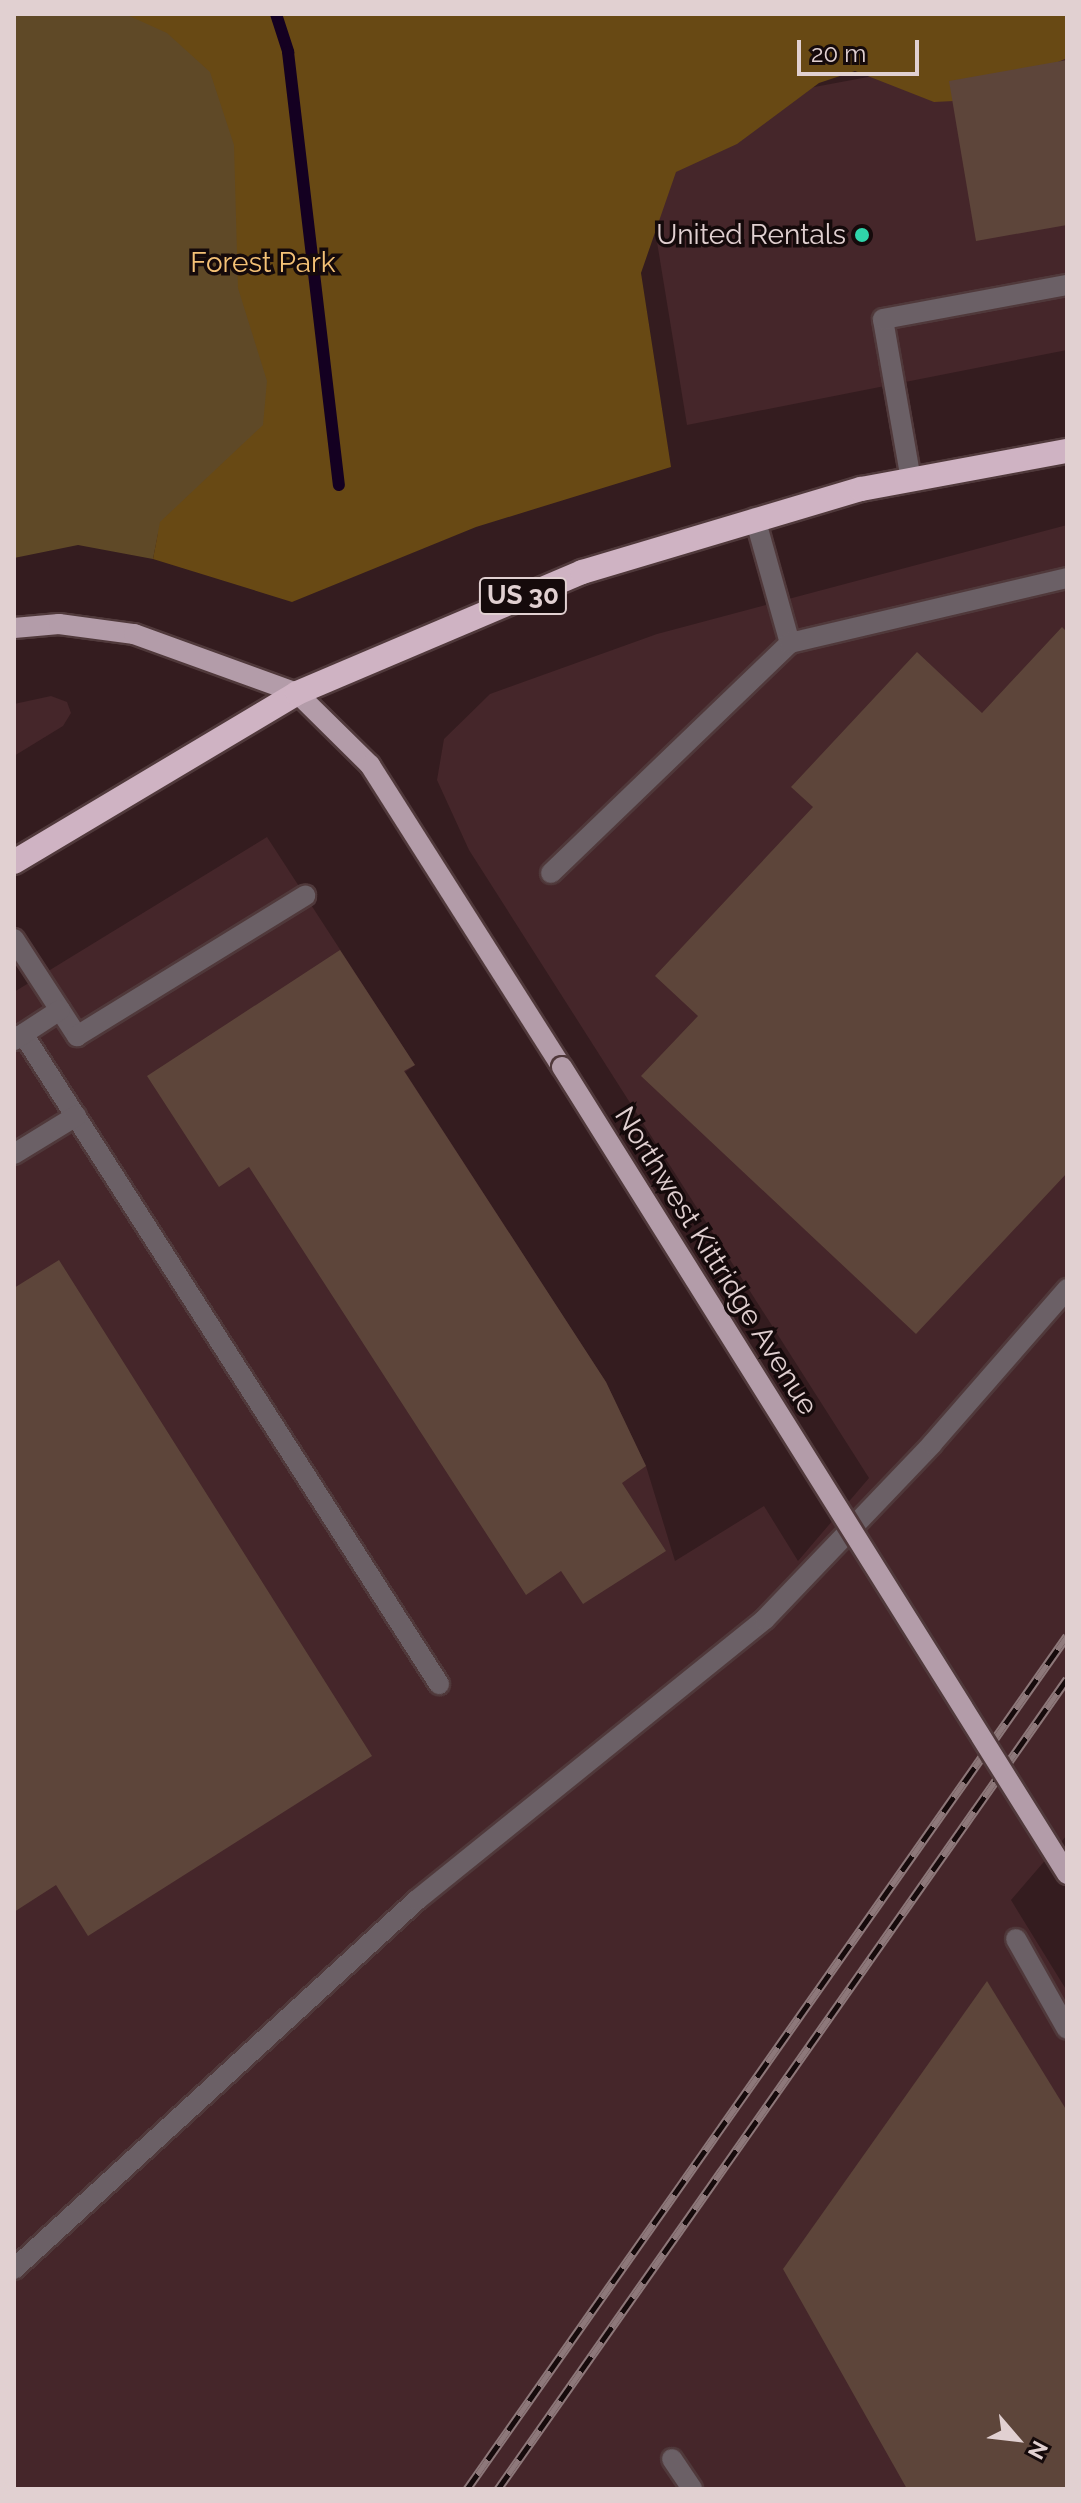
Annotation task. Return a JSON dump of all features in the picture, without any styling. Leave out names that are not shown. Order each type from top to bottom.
[{"type":"highway","name":"US 30","points":[[14,862],[297,693],[582,572],[755,518],[911,480],[1067,451]]},
{"type":"main road","points":[[14,628],[59,624],[134,634],[297,693]]},
{"type":"main road","name":"Northwest Kittridge Avenue","points":[[297,693],[370,765],[1067,1874]]},
{"type":"lane","points":[[911,480],[883,319],[1067,285]]},
{"type":"lane","points":[[755,518],[790,643]]},
{"type":"lane","points":[[551,873],[790,643],[1067,578]]},
{"type":"lane","points":[[14,939],[77,1036],[305,896]]},
{"type":"lane","points":[[60,1010],[19,1037],[76,1116],[439,1684]]},
{"type":"lane","points":[[14,1154],[76,1116]]},
{"type":"lane","points":[[14,2269],[417,1900],[765,1619],[932,1444],[1067,1289]]},
{"type":"lane","points":[[1016,1939],[1067,2029]]},
{"type":"lane","points":[[672,2459],[692,2489]]},
{"type":"shaded area","name":"United Rentals","points":[[1067,40],[1067,350],[687,425],[637,120]]},
{"type":"shaded area","points":[[1067,525],[1067,1835],[1011,1900],[1067,1991],[1067,2489],[14,2489],[14,992],[267,837],[415,1065],[405,1072],[606,1382],[646,1466],[675,1561],[764,1506],[798,1561],[869,1478],[469,850],[437,780],[444,739],[490,694],[657,634]]},
{"type":"shaded area","points":[[51,696],[67,702],[71,713],[63,726],[14,756],[14,704]]},
{"type":"green space","name":"Forest Park","points":[[14,14],[499,14],[578,458],[158,534],[153,559],[78,545],[14,558]]},
{"type":"green space","points":[[125,14],[1067,14],[1067,58],[974,100],[934,102],[855,71],[819,83],[737,144],[676,172],[641,273],[671,467],[476,527],[292,602],[153,559],[160,522],[263,425],[267,381],[238,288],[234,145],[210,72],[167,33]]},
{"type":"building","points":[[1067,60],[1067,225],[976,241],[949,81]]},
{"type":"building","points":[[1062,627],[1067,632],[1067,1173],[916,1334],[641,1076],[698,1016],[655,976],[813,807],[791,787],[917,652],[982,713]]},
{"type":"building","points":[[340,950],[415,1065],[404,1071],[606,1382],[646,1466],[622,1483],[666,1551],[583,1604],[561,1571],[526,1595],[249,1167],[219,1187],[147,1076]]},
{"type":"building","points":[[59,1260],[372,1756],[88,1936],[56,1885],[14,1912],[14,1288]]},
{"type":"building","points":[[987,1981],[1067,2111],[1067,2489],[907,2489],[783,2269]]},
{"type":"waterway","points":[[276,14],[288,52],[339,485]]},
{"type":"railway","points":[[467,2489],[1067,1636]]},
{"type":"railway","points":[[498,2489],[1067,1679]]},
{"type":"place","name":"United Rentals","points":[[862,235]]}]
